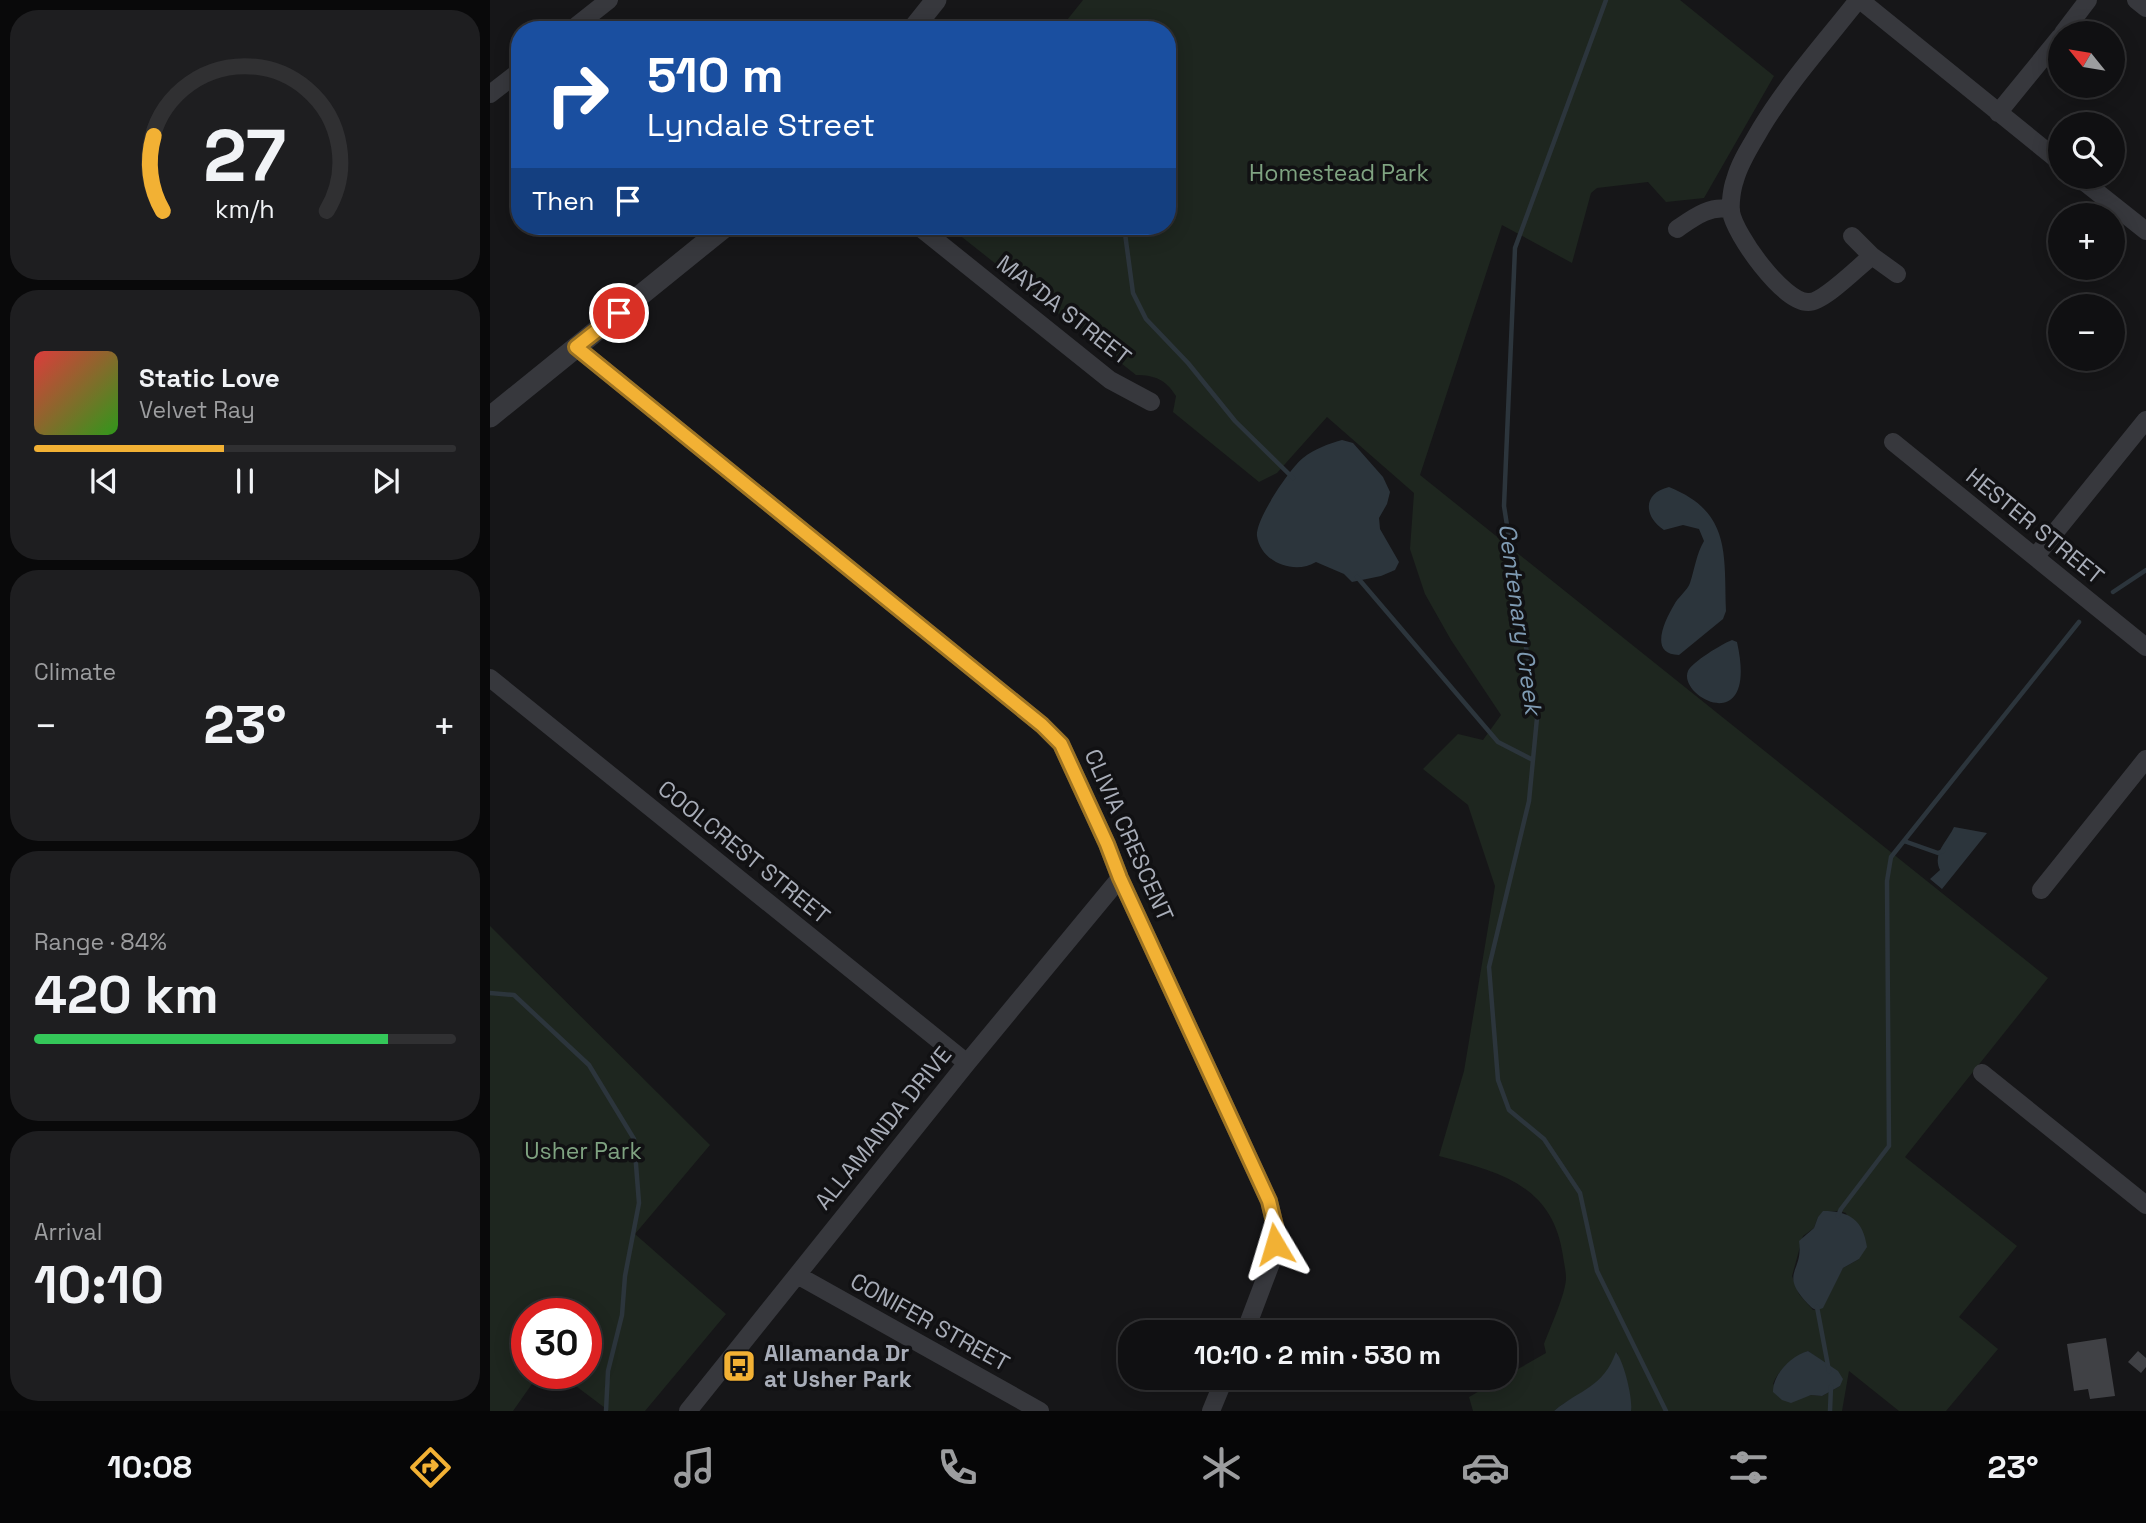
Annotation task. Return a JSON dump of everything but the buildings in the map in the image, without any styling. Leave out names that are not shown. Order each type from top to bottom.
[{"type":"street","points":[[582,21],[608,0]]},
{"type":"street","points":[[919,21],[936,0]]},
{"type":"street","points":[[1872,256],[1821,298],[1810,303],[1797,300],[1749,251],[1737,229],[1731,210],[1734,181],[1748,149],[1776,101],[1859,0],[2048,153]]},
{"type":"street","points":[[2072,21],[2088,0]]},
{"type":"street","points":[[2136,0],[2146,8]]},
{"type":"street","points":[[1998,113],[2048,51]]},
{"type":"street","points":[[490,94],[511,78]]},
{"type":"street","points":[[2093,189],[2146,231]]},
{"type":"street","points":[[1677,229],[1703,212],[1723,208],[1731,210]]},
{"type":"street","points":[[490,417],[715,235]]},
{"type":"street","name":"MAYDA STREET","points":[[929,235],[1110,380],[1151,402]]},
{"type":"street","points":[[1852,236],[1872,256],[1897,274]]},
{"type":"street","name":"CLIVIA CRESCENT","points":[[576,347],[1042,725],[1061,744],[1269,1201],[1276,1230],[1273,1258],[1250,1320]]},
{"type":"street","points":[[2035,558],[2146,420]]},
{"type":"street","name":"HESTER STREET","points":[[1893,443],[2146,647]]},
{"type":"street","name":"COOLCREST STREET","points":[[490,678],[967,1063]]},
{"type":"street","points":[[2040,890],[2146,759]]},
{"type":"street","name":"ALLAMANDA DRIVE","points":[[688,1411],[967,1063],[1120,878]]},
{"type":"street","points":[[1983,1073],[2146,1205]]},
{"type":"street","name":"CONIFER STREET","points":[[797,1275],[1040,1411]]},
{"type":"street","points":[[1211,1411],[1220,1390]]},
{"type":"green space","name":"Homestead Park","points":[[1083,0],[1680,0],[1774,76],[1704,198],[1666,202],[1648,182],[1597,188],[1591,193],[1572,263],[1502,225],[1420,475],[2048,978],[1905,1157],[2017,1246],[1959,1317],[1998,1349],[1946,1411],[1899,1411],[1849,1371],[1842,1411],[1631,1411],[1628,1385],[1617,1352],[1611,1366],[1598,1381],[1554,1411],[1473,1411],[1469,1397],[1481,1390],[1517,1390],[1517,1370],[1546,1353],[1544,1344],[1561,1301],[1566,1278],[1557,1232],[1548,1213],[1535,1197],[1502,1176],[1439,1156],[1464,1071],[1495,886],[1468,805],[1423,769],[1458,734],[1483,740],[1501,715],[1451,640],[1425,594],[1410,549],[1414,493],[1327,417],[1277,473],[1259,482],[1173,412],[1176,396],[1164,382],[1149,376],[1136,375],[959,235],[1176,235],[1176,21],[1066,21]],"holes":[[[1823,1212],[1846,1213],[1859,1259],[1843,1268],[1818,1310],[1813,1310],[1799,1294],[1792,1276],[1803,1236],[1814,1228]],[[1808,1351],[1821,1361],[1840,1386],[1822,1396],[1811,1395],[1796,1399],[1773,1384],[1787,1364]]]},
{"type":"green space","name":"Usher Park","points":[[490,926],[710,1145],[635,1234],[726,1314],[645,1411],[609,1411],[580,1389],[602,1389],[602,1298],[511,1298],[511,1389],[528,1389],[513,1411],[490,1411]]},
{"type":"shaded area","points":[[1342,440],[1353,443],[1383,477],[1390,492],[1379,518],[1380,529],[1399,562],[1395,570],[1381,576],[1352,582],[1344,574],[1316,562],[1298,567],[1280,564],[1265,553],[1257,536],[1267,507],[1297,464],[1316,449]]},
{"type":"shaded area","points":[[1669,487],[1689,497],[1704,509],[1714,522],[1720,537],[1725,571],[1726,611],[1723,619],[1679,655],[1664,649],[1661,643],[1663,627],[1670,611],[1690,583],[1704,541],[1699,529],[1683,525],[1664,530],[1652,518],[1649,512],[1650,500],[1654,494]]},
{"type":"shaded area","points":[[1732,640],[1737,642],[1741,672],[1737,692],[1728,701],[1717,703],[1704,699],[1694,691],[1688,681],[1688,671],[1701,658]]},
{"type":"shaded area","points":[[1954,827],[1987,833],[1942,889],[1930,879],[1940,870],[1939,853]]},
{"type":"shaded area","points":[[1823,1211],[1841,1213],[1854,1219],[1862,1230],[1867,1247],[1859,1259],[1843,1268],[1823,1308],[1816,1310],[1799,1293],[1793,1278],[1800,1252],[1799,1241],[1814,1228]]},
{"type":"shaded area","points":[[1808,1351],[1838,1371],[1843,1379],[1840,1386],[1822,1396],[1811,1395],[1791,1403],[1782,1400],[1773,1392],[1776,1379],[1789,1361]]},
{"type":"shaded area","points":[[1616,1352],[1627,1380],[1631,1411],[1554,1411],[1598,1381]]},
{"type":"waterway","name":"Centenary Creek","points":[[1606,0],[1515,248],[1504,506],[1537,718],[1529,801],[1489,967],[1498,1080],[1509,1110],[1544,1139],[1580,1193],[1597,1271],[1666,1411]]},
{"type":"waterway","points":[[1125,235],[1133,293],[1146,319],[1188,363],[1235,421],[1293,478]]},
{"type":"waterway","points":[[2113,592],[2146,570]]},
{"type":"waterway","points":[[1357,577],[1498,742],[1533,760]]},
{"type":"waterway","points":[[1838,1216],[1889,1146],[1887,881],[1891,857],[2079,622]]},
{"type":"waterway","points":[[1904,841],[1938,853],[1943,851]]},
{"type":"waterway","points":[[490,993],[514,995],[589,1065],[634,1139],[639,1203],[625,1276],[622,1315],[608,1371],[606,1411]]},
{"type":"waterway","points":[[1817,1307],[1829,1371]]},
{"type":"waterway","points":[[1830,1411],[1831,1386]]},
{"type":"place","name":"Allamanda Dr at Usher Park","points":[[739,1366]]},
{"type":"route","points":[[619,313],[576,347],[1042,725],[1061,744],[1269,1201],[1276,1230],[1275,1244]]}]
